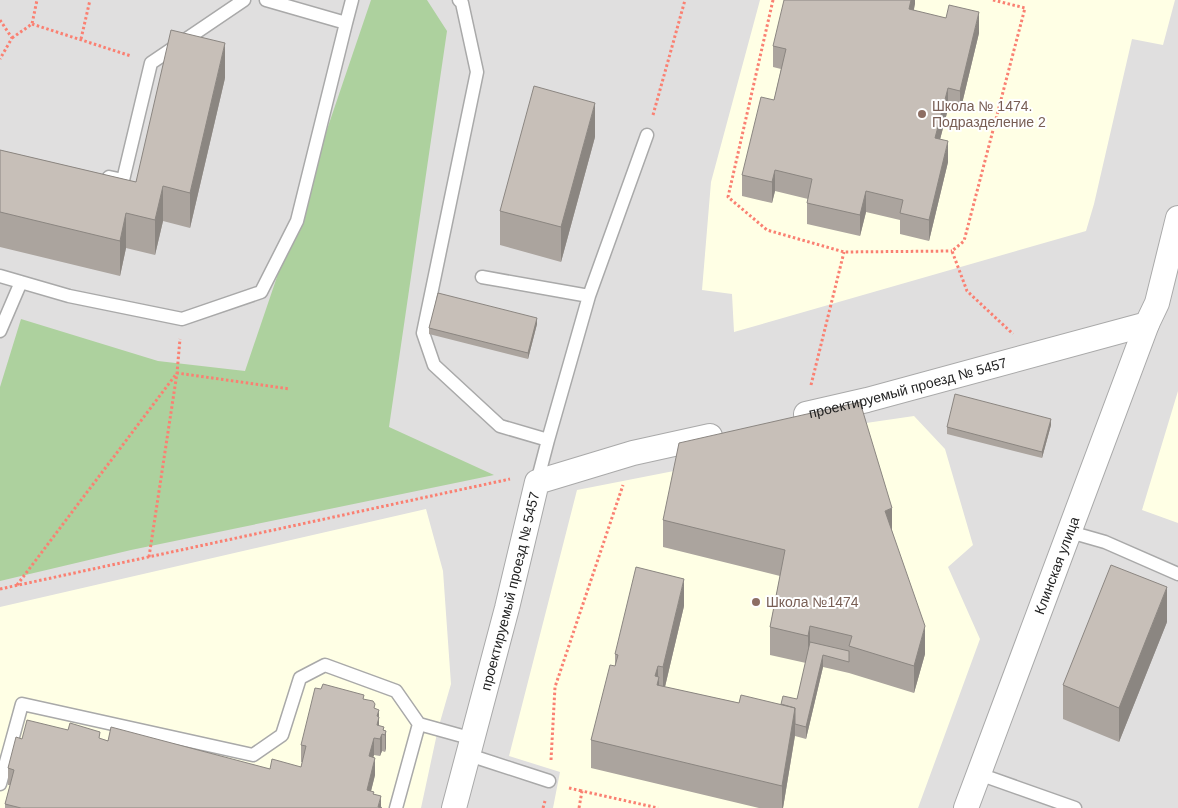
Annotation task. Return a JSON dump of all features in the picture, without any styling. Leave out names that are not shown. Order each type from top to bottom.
[{"type":"street","points":[[1147,324],[1157,303],[1178,218]]},
{"type":"street","name":"проектируемый проезд № 5457","points":[[782,420],[867,400],[1147,324]]},
{"type":"street","name":"Клинская улица","points":[[966,808],[1147,324]]},
{"type":"street","name":"проектируемый проезд № 5457","points":[[454,808],[507,608],[537,482],[633,454],[736,430]]},
{"type":"lane","points":[[94,174],[123,180],[152,63],[244,0]]},
{"type":"lane","points":[[266,0],[346,23]]},
{"type":"lane","points":[[0,276],[69,296],[182,318],[261,292],[297,221],[352,0]]},
{"type":"lane","points":[[459,0],[462,3],[477,72],[423,333],[434,364],[500,426],[548,440]]},
{"type":"lane","points":[[537,482],[589,296],[647,135]]},
{"type":"lane","points":[[482,278],[589,296]]},
{"type":"lane","points":[[0,331],[21,282]]},
{"type":"lane","points":[[1070,532],[1105,542],[1178,574]]},
{"type":"lane","points":[[0,784],[22,704],[253,755],[282,735],[300,678],[325,666],[396,691],[419,724],[549,781]]},
{"type":"lane","points":[[396,808],[419,724]]},
{"type":"lane","points":[[979,774],[1044,803],[1075,808]]},
{"type":"path","points":[[0,59],[12,38],[32,24],[37,0]]},
{"type":"path","points":[[81,40],[90,0]]},
{"type":"path","points":[[647,135],[685,0]]},
{"type":"path","points":[[773,0],[728,197],[767,230],[844,252],[952,251],[964,241],[1025,8],[993,0]]},
{"type":"path","points":[[0,20],[12,38]]},
{"type":"path","points":[[32,24],[152,63]]},
{"type":"path","points":[[952,251],[967,290],[1020,340],[1040,353]]},
{"type":"path","points":[[811,388],[844,252]]},
{"type":"path","points":[[149,557],[178,373],[182,318]]},
{"type":"path","points":[[178,373],[290,389]]},
{"type":"path","points":[[17,585],[178,373]]},
{"type":"path","points":[[543,808],[549,781],[555,687],[633,454]]},
{"type":"path","points":[[0,589],[510,479]]},
{"type":"path","points":[[579,808],[582,791],[658,808]]},
{"type":"shaded area","points":[[0,0],[1178,0],[1178,808],[0,808]]},
{"type":"shaded area","name":"Школа № 1474. Подразделение 2","points":[[760,0],[1175,0],[1163,45],[1132,39],[1086,231],[734,332],[732,294],[702,290],[711,182]]},
{"type":"shaded area","points":[[1178,391],[1178,523],[1142,510]]},
{"type":"shaded area","name":"Школа №1474","points":[[914,416],[945,449],[973,545],[948,567],[980,639],[918,808],[553,808],[560,772],[509,756],[577,490],[679,470],[866,423]]},
{"type":"shaded area","points":[[426,509],[443,571],[451,684],[438,729],[421,808],[0,808],[0,607]]},
{"type":"green space","points":[[371,0],[427,0],[447,31],[389,427],[494,475],[131,550],[0,581],[0,387],[21,319],[158,361],[245,371]]},
{"type":"building","points":[[784,0],[911,0],[909,9],[946,18],[949,5],[979,12],[960,91],[948,88],[935,138],[948,141],[929,220],[900,213],[903,200],[866,191],[860,215],[807,203],[812,179],[775,170],[772,182],[742,175],[761,97],[774,100],[786,49],[773,46]]},
{"type":"building","points":[[171,30],[225,43],[190,193],[163,186],[155,220],[126,213],[120,241],[0,212],[0,150],[136,182]]},
{"type":"building","points":[[534,86],[595,103],[561,227],[500,211]]},
{"type":"building","points":[[438,293],[537,318],[528,353],[429,328]]},
{"type":"building","points":[[955,394],[1051,419],[1042,452],[947,427]]},
{"type":"building","points":[[860,402],[892,508],[885,511],[925,626],[914,666],[849,646],[852,636],[810,626],[808,636],[770,627],[785,550],[663,520],[679,443]]},
{"type":"building","points":[[1111,565],[1167,587],[1119,708],[1063,685]]},
{"type":"building","points":[[636,567],[684,579],[663,667],[658,666],[655,676],[659,677],[657,685],[739,703],[741,695],[795,708],[782,786],[591,740],[610,665],[615,666],[618,655],[615,654]]},
{"type":"building","points":[[810,642],[849,651],[849,662],[823,655],[806,727],[795,724],[795,708],[781,704],[783,696],[797,699]]},
{"type":"building","points":[[323,684],[364,695],[363,699],[373,701],[375,704],[374,708],[379,710],[377,725],[384,727],[383,730],[386,731],[385,735],[382,734],[380,739],[374,738],[369,756],[375,758],[367,790],[381,796],[378,807],[382,808],[21,808],[5,804],[14,770],[8,768],[16,737],[22,739],[27,720],[68,730],[70,723],[100,732],[99,738],[108,741],[111,727],[270,769],[272,759],[301,767],[306,746],[301,745],[315,688],[321,689]]},
{"type":"place","name":"Школа № 1474. Подразделение 2","points":[[922,114]]},
{"type":"place","name":"Школа №1474","points":[[756,602]]}]
